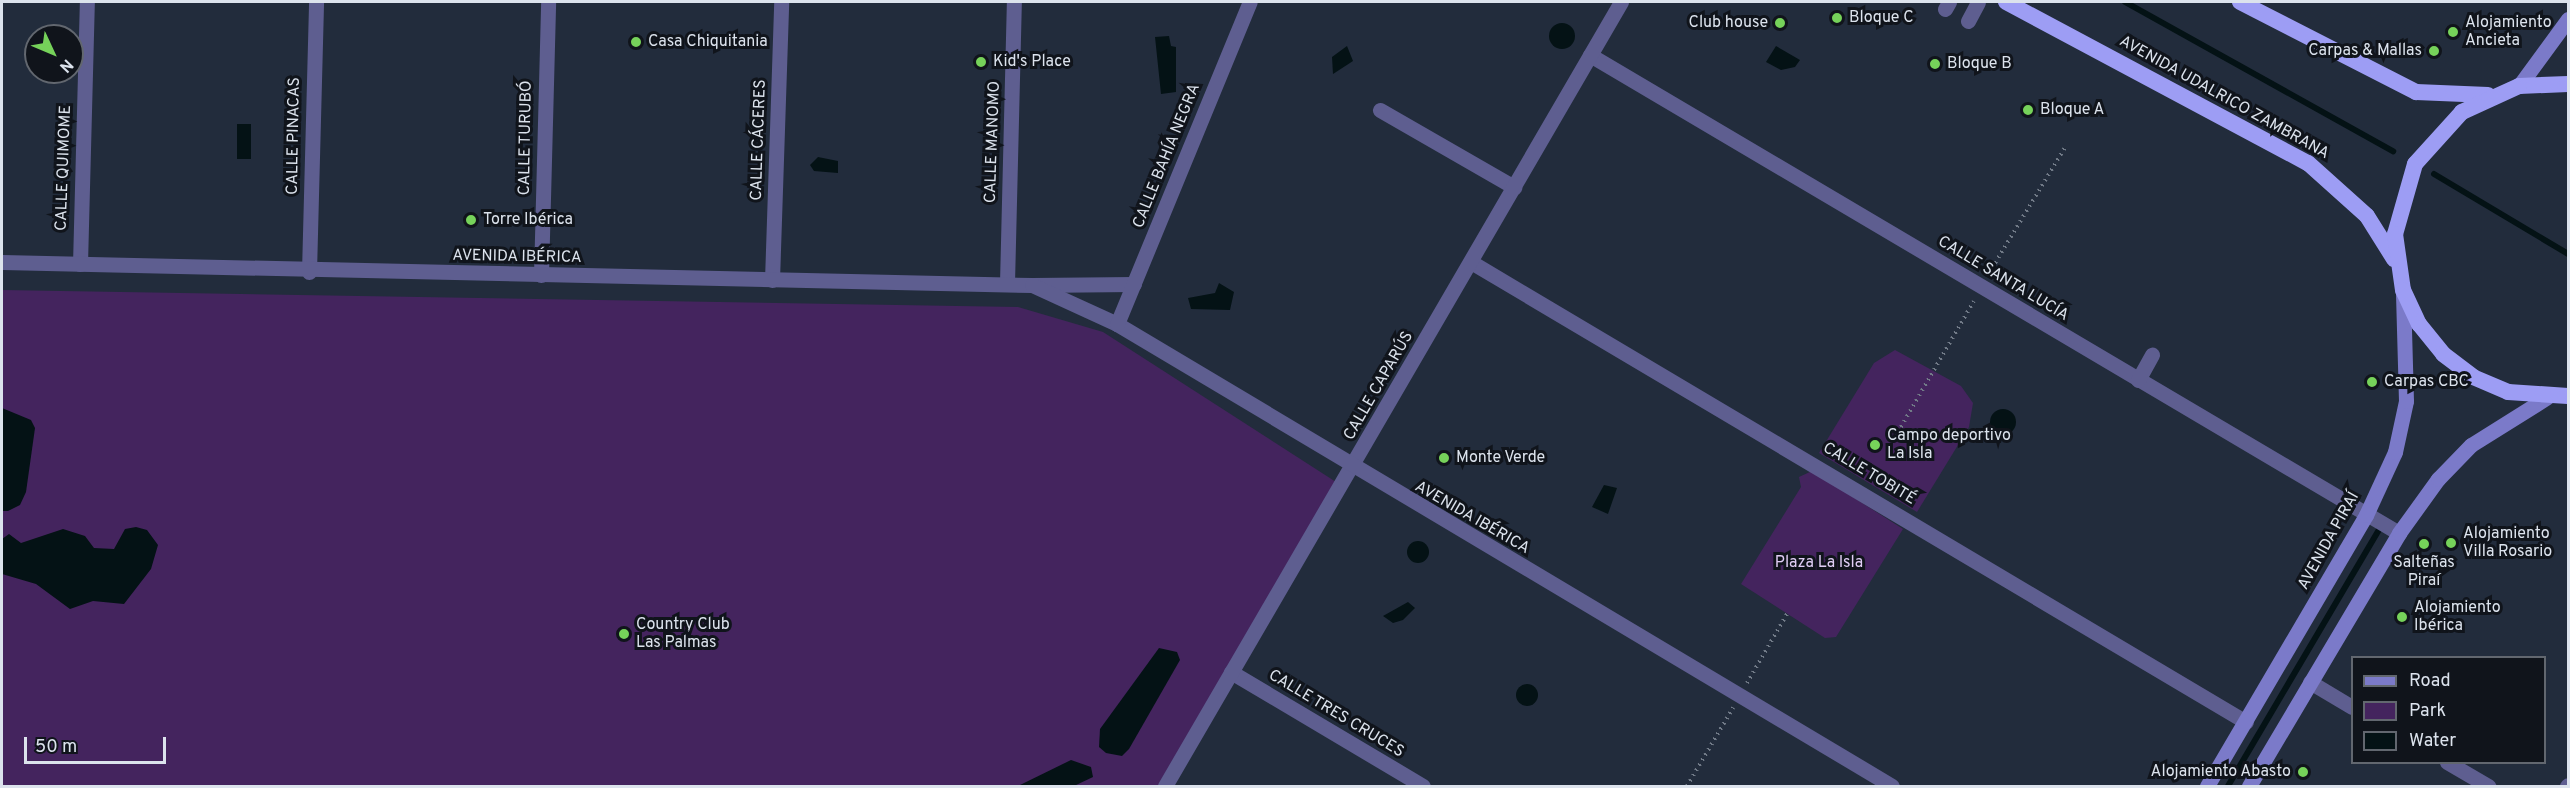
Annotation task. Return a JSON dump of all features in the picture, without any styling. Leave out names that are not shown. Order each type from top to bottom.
[{"type":"highway","name":"AVENIDA UDALRICO ZAMBRANA","points":[[2006,2],[2308,163],[2367,216],[2396,261]]},
{"type":"highway","points":[[2240,2],[2416,92],[2492,95]]},
{"type":"highway","points":[[2568,84],[2519,86],[2492,95],[2436,135],[2401,198],[2396,261],[2403,290],[2419,324],[2458,366],[2508,392],[2546,398],[2568,396]]},
{"type":"main road","points":[[2519,86],[2568,19]]},
{"type":"main road","name":"AVENIDA PIRAÍ","points":[[2207,786],[2369,517],[2395,452],[2406,401],[2403,290]]},
{"type":"main road","points":[[2249,786],[2397,532],[2438,479],[2472,445],[2546,398]]},
{"type":"street","name":"CALLE QUIMOME","points":[[80,264],[87,2]]},
{"type":"street","name":"CALLE PINACAS","points":[[309,272],[316,2]]},
{"type":"street","name":"CALLE TURUBÓ","points":[[541,275],[548,2]]},
{"type":"street","name":"CALLE CÁCERES","points":[[772,280],[781,2]]},
{"type":"street","name":"CALLE MANOMO","points":[[1007,283],[1014,2]]},
{"type":"street","name":"CALLE BAHÍA NEGRA","points":[[1117,324],[1250,2]]},
{"type":"street","name":"CALLE CAPARÚS","points":[[1166,786],[1621,2]]},
{"type":"street","points":[[1968,21],[1978,2]]},
{"type":"street","name":"CALLE SANTA LUCÍA","points":[[1590,55],[2397,532]]},
{"type":"street","points":[[1380,110],[1514,187]]},
{"type":"street","name":"AVENIDA IBÉRICA","points":[[2,262],[309,272],[1032,285],[1134,284]]},
{"type":"street","name":"CALLE TOBITÉ","points":[[1471,262],[2246,722]]},
{"type":"street","name":"AVENIDA IBÉRICA","points":[[1032,285],[1117,324],[1352,468],[1892,786]]},
{"type":"street","points":[[2138,380],[2152,355]]},
{"type":"street","name":"CALLE TRES CRUCES","points":[[1231,672],[1424,786]]},
{"type":"street","points":[[2310,682],[2351,706]]},
{"type":"street","points":[[2450,764],[2488,786]]},
{"type":"green space","name":"Country Club Las Palmas","points":[[2,290],[1018,307],[1103,332],[1336,482],[1158,786],[2,786]]},
{"type":"green space","points":[[1895,350],[1961,386],[1973,403],[1969,427],[1917,512],[1819,453],[1874,363]]},
{"type":"green space","name":"Plaza La Isla","points":[[1812,471],[1903,529],[1836,637],[1825,638],[1741,584],[1801,487],[1799,477]]},
{"type":"water","points":[[1562,23],[1571,27],[1575,36],[1571,45],[1562,49],[1553,45],[1549,36],[1553,27]]},
{"type":"water","points":[[1169,36],[1171,46],[1176,47],[1176,92],[1161,94],[1155,37]]},
{"type":"water","points":[[1347,46],[1353,61],[1333,74],[1332,57]]},
{"type":"water","points":[[1776,46],[1800,60],[1795,67],[1781,70],[1766,62]]},
{"type":"water","points":[[237,124],[251,124],[251,159],[237,159]]},
{"type":"water","points":[[818,157],[838,161],[838,173],[814,171],[810,165]]},
{"type":"water","points":[[1219,283],[1234,292],[1230,310],[1191,309],[1188,298],[1215,293]]},
{"type":"water","points":[[2,408],[31,420],[35,428],[26,492],[20,505],[8,511],[2,511]]},
{"type":"water","points":[[2003,409],[2012,413],[2016,422],[2012,431],[2003,435],[1994,431],[1990,422],[1994,413]]},
{"type":"water","points":[[1604,485],[1617,488],[1608,514],[1592,507]]},
{"type":"water","points":[[136,527],[147,530],[158,545],[151,569],[124,604],[93,601],[70,609],[36,584],[2,574],[2,539],[9,534],[21,543],[63,529],[85,536],[94,548],[114,549],[125,529]]},
{"type":"water","points":[[1418,541],[1426,544],[1429,552],[1426,560],[1418,563],[1410,560],[1407,552],[1410,544]]},
{"type":"water","points":[[1408,602],[1415,608],[1403,620],[1393,623],[1383,616]]},
{"type":"water","points":[[1159,648],[1177,652],[1180,660],[1129,749],[1122,756],[1106,753],[1099,747],[1100,729]]},
{"type":"water","points":[[1527,684],[1535,687],[1538,695],[1535,703],[1527,706],[1519,703],[1516,695],[1519,687]]},
{"type":"water","points":[[1071,760],[1091,767],[1093,777],[1074,786],[1020,785]]},
{"type":"waterway","points":[[2125,2],[2393,151]]},
{"type":"waterway","points":[[2434,174],[2568,254]]},
{"type":"waterway","points":[[2228,786],[2383,523]]},
{"type":"place","name":"Bloque C","points":[[1837,18]]},
{"type":"place","name":"Club house","points":[[1780,23]]},
{"type":"place","name":"Alojamiento Ancieta","points":[[2453,32]]},
{"type":"place","name":"Casa Chiquitania","points":[[636,42]]},
{"type":"place","name":"Carpas & Mallas","points":[[2434,51]]},
{"type":"place","name":"Kid's Place","points":[[981,62]]},
{"type":"place","name":"Bloque B","points":[[1935,64]]},
{"type":"place","name":"Bloque A","points":[[2028,110]]},
{"type":"place","name":"Torre Ibérica","points":[[471,220]]},
{"type":"place","name":"Carpas CBC","points":[[2372,382]]},
{"type":"place","name":"Campo deportivo La Isla","points":[[1875,445]]},
{"type":"place","name":"Monte Verde","points":[[1444,458]]},
{"type":"place","name":"Alojamiento Villa Rosario","points":[[2451,543]]},
{"type":"place","name":"Salteñas Piraí","points":[[2424,544]]},
{"type":"place","name":"Alojamiento Ibérica","points":[[2402,617]]},
{"type":"place","name":"Country Club Las Palmas","points":[[624,634]]},
{"type":"place","name":"Alojamiento Abasto","points":[[2303,772]]}]
